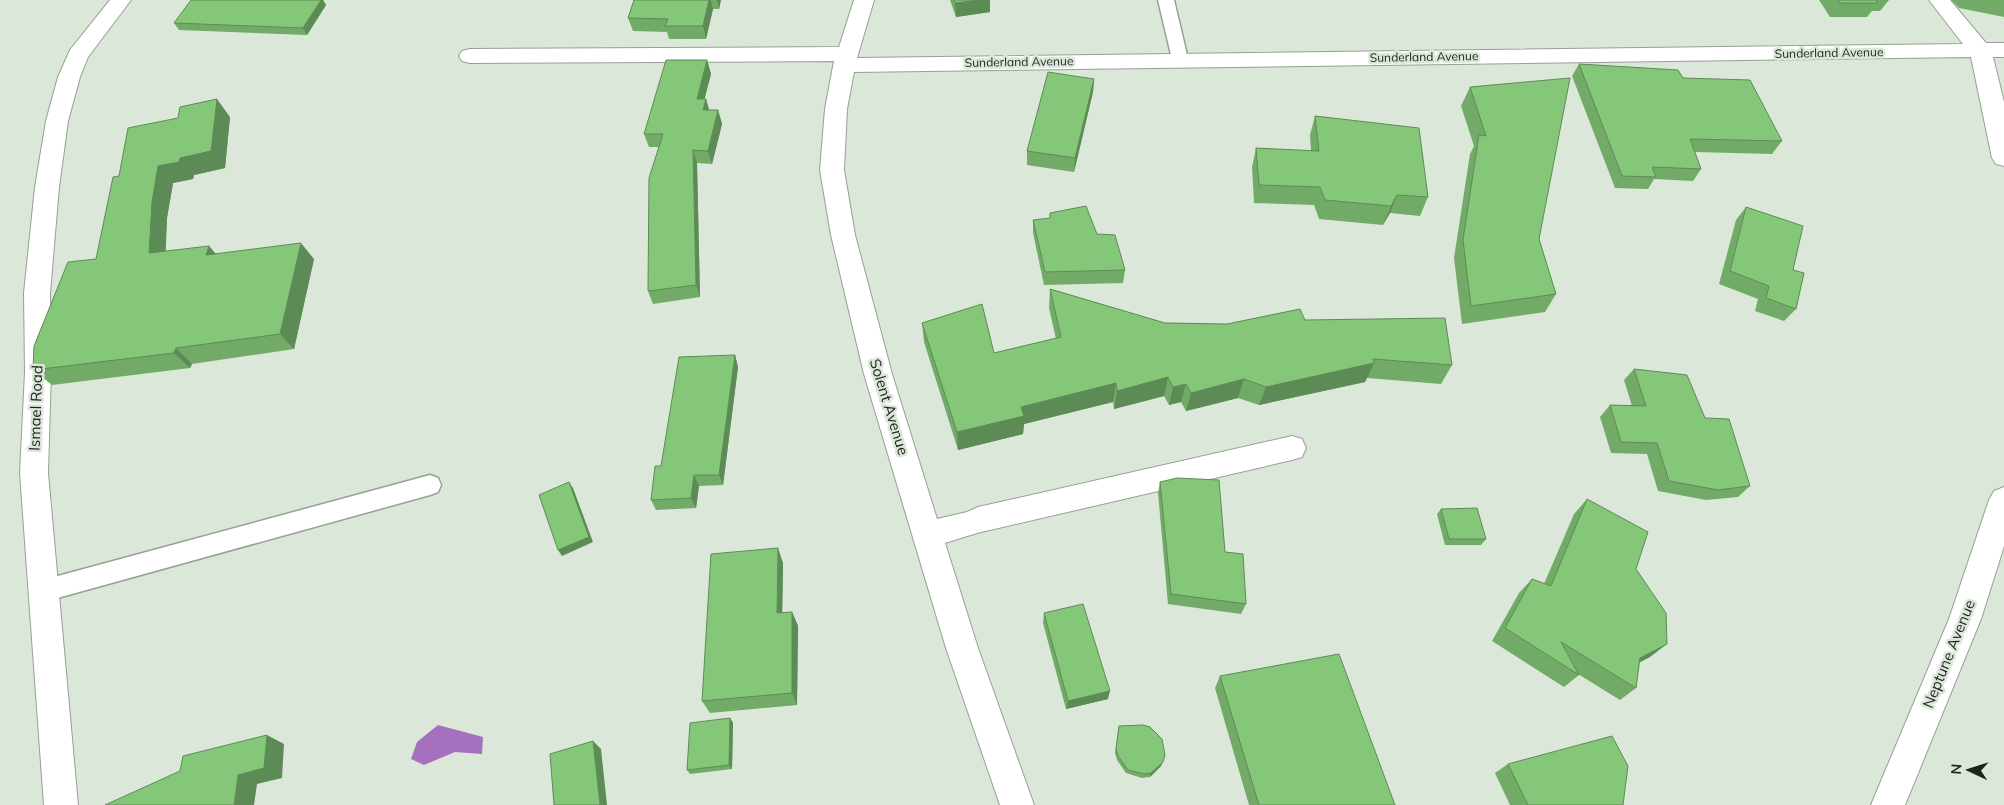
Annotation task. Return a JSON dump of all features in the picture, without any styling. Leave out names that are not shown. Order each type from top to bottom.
[{"type":"street","name":"Ismael Road","points":[[61,805],[34,473],[38,372],[37,293],[47,187],[57,121],[69,77],[78,56],[121,0]]},
{"type":"street","name":"Solent Avenue","points":[[864,0],[845,59],[836,109],[832,170],[843,235],[878,374],[962,648],[1017,805]]},
{"type":"street","points":[[1939,0],[1981,52],[2004,158]]},
{"type":"street","name":"Sunderland Avenue","points":[[470,56],[1180,59],[1981,52],[2004,50]]},
{"type":"street","points":[[928,534],[972,522],[1292,448]]},
{"type":"street","name":"Neptune Avenue","points":[[1888,805],[1965,620],[2004,500]]},
{"type":"lane","points":[[1166,0],[1180,59]]},
{"type":"lane","points":[[43,590],[430,484]]},
{"type":"shaded area","points":[[438,725],[483,737],[482,754],[455,752],[424,765],[411,759],[417,742]]},
{"type":"building","points":[[191,0],[321,0],[303,28],[174,23]]},
{"type":"building","points":[[634,0],[709,0],[703,26],[665,26],[668,19],[628,18]]},
{"type":"building","points":[[954,0],[980,0],[955,3]]},
{"type":"building","points":[[1838,0],[1876,0],[1878,3],[1840,3]]},
{"type":"building","points":[[666,60],[707,60],[697,99],[706,99],[703,110],[718,110],[708,151],[693,150],[696,285],[648,291],[649,178],[663,134],[644,134]]},
{"type":"building","points":[[1579,64],[1678,70],[1683,78],[1750,80],[1782,141],[1690,139],[1701,169],[1652,167],[1656,177],[1622,176]]},
{"type":"building","points":[[1048,72],[1094,79],[1075,158],[1027,151]]},
{"type":"building","points":[[1570,78],[1539,239],[1556,294],[1471,306],[1463,240],[1479,135],[1486,136],[1470,87]]},
{"type":"building","points":[[217,99],[211,151],[180,158],[179,162],[158,166],[152,202],[149,253],[209,246],[206,255],[301,243],[280,334],[176,348],[174,353],[33,370],[34,346],[68,262],[96,259],[113,177],[119,176],[128,128],[178,118],[180,107]]},
{"type":"building","points":[[1315,116],[1419,128],[1428,197],[1397,195],[1391,206],[1325,200],[1320,187],[1259,185],[1256,148],[1319,151]]},
{"type":"building","points":[[1086,206],[1097,234],[1115,235],[1125,270],[1045,272],[1033,220],[1050,218],[1050,213]]},
{"type":"building","points":[[1746,207],[1803,226],[1793,270],[1804,273],[1796,309],[1766,298],[1769,286],[1730,271]]},
{"type":"building","points":[[1050,289],[1165,323],[1227,324],[1300,309],[1305,320],[1445,318],[1452,365],[1373,359],[1374,363],[1266,387],[1244,379],[1191,393],[1186,384],[1173,387],[1168,377],[1117,391],[1116,383],[1021,407],[1024,416],[957,432],[922,323],[982,304],[994,353],[1061,337]]},
{"type":"building","points":[[735,355],[719,475],[694,475],[691,498],[651,500],[655,466],[661,466],[679,357]]},
{"type":"building","points":[[1634,369],[1687,375],[1705,418],[1729,419],[1750,486],[1718,490],[1669,481],[1657,443],[1621,442],[1610,405],[1646,406]]},
{"type":"building","points":[[1177,478],[1219,480],[1225,552],[1243,554],[1246,604],[1171,594],[1160,482]]},
{"type":"building","points":[[569,482],[589,537],[558,550],[539,495]]},
{"type":"building","points":[[1587,499],[1648,532],[1636,569],[1666,613],[1667,644],[1640,658],[1636,688],[1561,642],[1579,675],[1505,628],[1532,579],[1551,586]]},
{"type":"building","points":[[1477,508],[1486,539],[1449,539],[1441,509]]},
{"type":"building","points":[[778,548],[777,613],[792,612],[792,693],[702,701],[711,554]]},
{"type":"building","points":[[1083,604],[1110,691],[1068,701],[1044,613]]},
{"type":"building","points":[[1339,654],[1395,805],[1259,805],[1220,676]]},
{"type":"building","points":[[730,718],[729,765],[687,770],[690,723]]},
{"type":"building","points":[[1143,725],[1150,727],[1162,739],[1165,755],[1163,762],[1151,773],[1144,774],[1128,770],[1118,756],[1116,749],[1119,726]]},
{"type":"building","points":[[267,735],[264,768],[238,775],[234,805],[105,805],[180,771],[183,756]]},
{"type":"building","points":[[1612,736],[1628,766],[1623,805],[1528,805],[1508,764]]},
{"type":"building","points":[[593,741],[600,805],[554,805],[550,754]]}]
